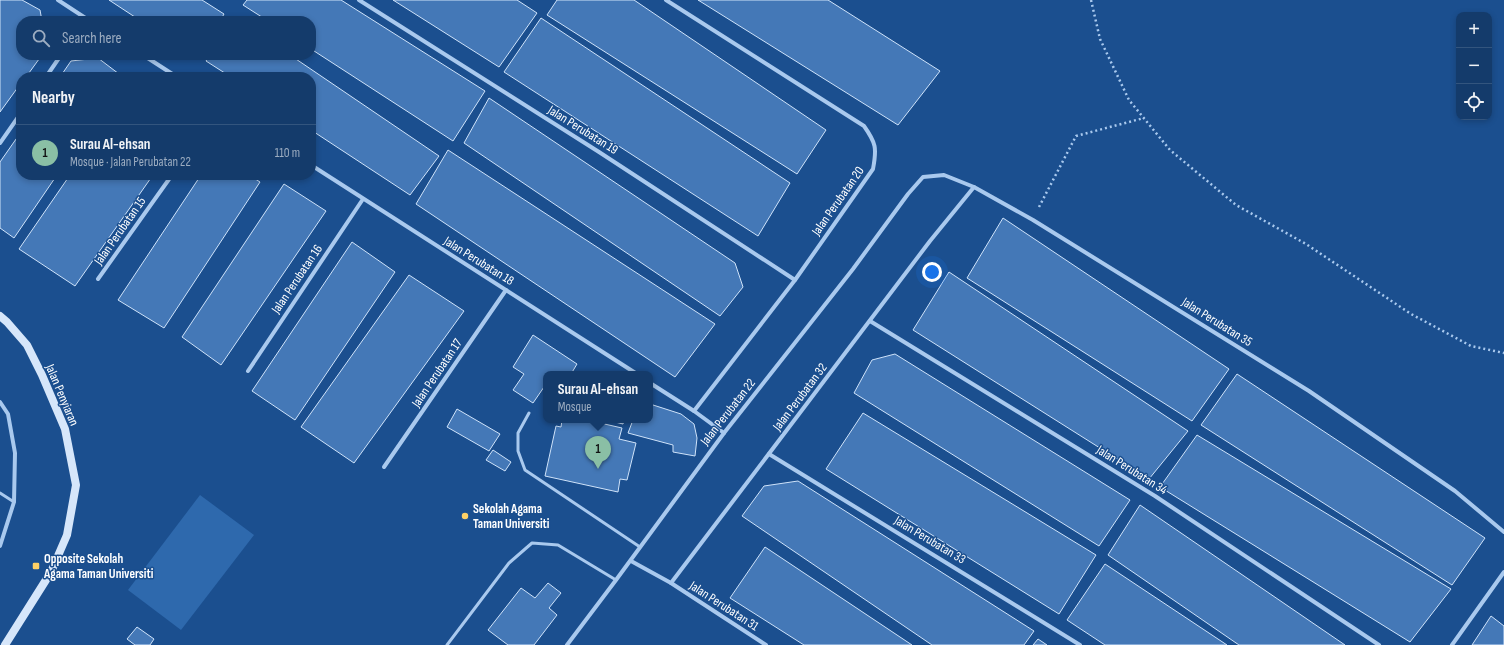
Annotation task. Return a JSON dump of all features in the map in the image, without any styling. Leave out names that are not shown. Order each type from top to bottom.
[{"type":"street","points":[[58,0],[82,16]]},
{"type":"street","name":"Jalan Perubatan 19","points":[[359,0],[606,156],[795,280]]},
{"type":"street","name":"Jalan Perubatan 20","points":[[666,0],[864,126],[872,138],[876,153],[873,169],[795,280],[694,411]]},
{"type":"street","points":[[50,72],[58,60]]},
{"type":"street","points":[[151,60],[169,72]]},
{"type":"street","points":[[0,143],[16,120]]},
{"type":"street","name":"Jalan Perubatan 18","points":[[316,168],[632,371]]},
{"type":"street","name":"Jalan Perubatan 35","points":[[908,194],[923,177],[944,175],[974,187],[1032,220],[1309,390],[1455,491],[1504,532]]},
{"type":"street","name":"Jalan Perubatan 15","points":[[98,279],[168,180]]},
{"type":"street","name":"Jalan Perubatan 32","points":[[671,583],[930,241],[974,187]]},
{"type":"street","name":"Jalan Perubatan 22","points":[[566,645],[631,561],[724,433],[848,275],[908,194]]},
{"type":"street","name":"Jalan Perubatan 16","points":[[248,371],[362,199]]},
{"type":"street","name":"Jalan Perubatan 17","points":[[384,467],[506,290]]},
{"type":"street","name":"Jalan Penyiaran","points":[[0,316],[27,345],[42,375],[65,429],[76,485],[67,535],[51,572],[5,645]]},
{"type":"street","name":"Jalan Perubatan 34","points":[[870,321],[1155,496],[1379,645]]},
{"type":"street","points":[[653,385],[694,411],[724,433]]},
{"type":"street","points":[[0,402],[8,414],[15,453],[14,502],[0,546]]},
{"type":"street","name":"Jalan Perubatan 33","points":[[769,454],[1080,645]]},
{"type":"street","points":[[631,561],[671,583]]},
{"type":"street","points":[[1452,645],[1504,572]]},
{"type":"street","name":"Jalan Perubatan 31","points":[[671,583],[766,645]]},
{"type":"lane","points":[[529,413],[518,433],[518,451],[526,470],[640,547]]},
{"type":"lane","points":[[0,493],[14,502]]},
{"type":"lane","points":[[447,645],[509,564],[532,544],[558,545],[616,580]]},
{"type":"path","points":[[1090,0],[1100,39],[1129,100],[1170,150],[1236,205],[1306,244],[1411,314],[1471,346],[1504,354]]},
{"type":"path","points":[[1032,220],[1076,136],[1144,118]]},
{"type":"shaded area","points":[[200,495],[254,535],[181,630],[128,590]]},
{"type":"building","points":[[0,0],[22,0],[40,10],[41,16],[16,16],[16,60],[38,60],[30,72],[16,72],[16,90],[0,112]]},
{"type":"building","points":[[109,0],[202,0],[224,14],[223,16],[133,16]]},
{"type":"building","points":[[247,0],[341,0],[485,91],[453,141],[316,52],[316,16],[260,16],[243,5]]},
{"type":"building","points":[[393,0],[517,0],[537,13],[499,67]]},
{"type":"building","points":[[557,0],[634,0],[826,130],[797,174],[547,15]]},
{"type":"building","points":[[698,0],[828,0],[940,71],[898,125]]},
{"type":"building","points":[[541,18],[790,183],[758,236],[504,72]]},
{"type":"building","points":[[101,60],[116,72],[63,72],[71,61]]},
{"type":"building","points":[[297,60],[315,72],[223,72],[206,61]]},
{"type":"building","points":[[316,73],[439,156],[410,195],[316,133]]},
{"type":"building","points":[[489,98],[735,263],[743,287],[720,316],[464,143]]},
{"type":"building","points":[[16,139],[16,180],[54,180],[14,238],[0,228],[0,162]]},
{"type":"building","points":[[448,150],[715,324],[675,377],[416,204]]},
{"type":"building","points":[[67,180],[149,180],[75,286],[19,249]]},
{"type":"building","points":[[198,180],[257,180],[260,182],[164,328],[118,300]]},
{"type":"building","points":[[284,184],[326,211],[221,365],[182,337]]},
{"type":"building","points":[[1003,218],[1229,369],[1192,421],[967,278]]},
{"type":"building","points":[[352,242],[395,272],[295,420],[252,391]]},
{"type":"building","points":[[949,272],[1188,431],[1149,479],[913,330]]},
{"type":"building","points":[[409,275],[464,311],[354,463],[301,427]]},
{"type":"building","points":[[533,335],[577,364],[573,371],[543,371],[543,388],[533,403],[513,390],[524,374],[513,367]]},
{"type":"building","points":[[895,354],[1130,500],[1099,546],[854,393],[872,360]]},
{"type":"building","points":[[1237,374],[1485,538],[1452,585],[1201,425]]},
{"type":"building","points":[[653,405],[681,414],[694,424],[697,438],[695,456],[673,452],[673,445],[628,433],[632,423],[653,423]]},
{"type":"building","points":[[457,409],[500,434],[489,451],[447,427]]},
{"type":"building","points":[[863,413],[1096,555],[1059,614],[826,469]]},
{"type":"building","points":[[562,423],[600,423],[622,428],[619,439],[636,443],[627,480],[620,479],[618,492],[545,476],[556,426],[561,427]]},
{"type":"building","points":[[1197,435],[1451,589],[1410,642],[1160,487]]},
{"type":"building","points":[[493,450],[511,462],[505,471],[486,460]]},
{"type":"building","points":[[798,481],[1034,631],[1024,645],[932,645],[742,516],[764,486]]},
{"type":"building","points":[[1140,505],[1345,645],[1239,645],[1108,555]]},
{"type":"building","points":[[765,547],[912,645],[804,645],[730,598]]},
{"type":"building","points":[[1105,564],[1227,645],[1105,645],[1067,620]]},
{"type":"building","points":[[548,583],[561,593],[549,608],[557,615],[534,645],[508,645],[488,630],[521,588],[535,598]]},
{"type":"building","points":[[1491,616],[1504,626],[1504,645],[1472,645]]},
{"type":"building","points":[[137,627],[154,639],[150,645],[135,645],[127,639]]},
{"type":"building","points":[[1038,639],[1047,645],[1033,645]]},
{"type":"place","name":"Surau Al-ehsan","points":[[598,469]]},
{"type":"place","name":"Sekolah Agama Taman Universiti","points":[[465,516]]},
{"type":"place","name":"Opposite Sekolah Agama Taman Universiti","points":[[36,566]]}]
